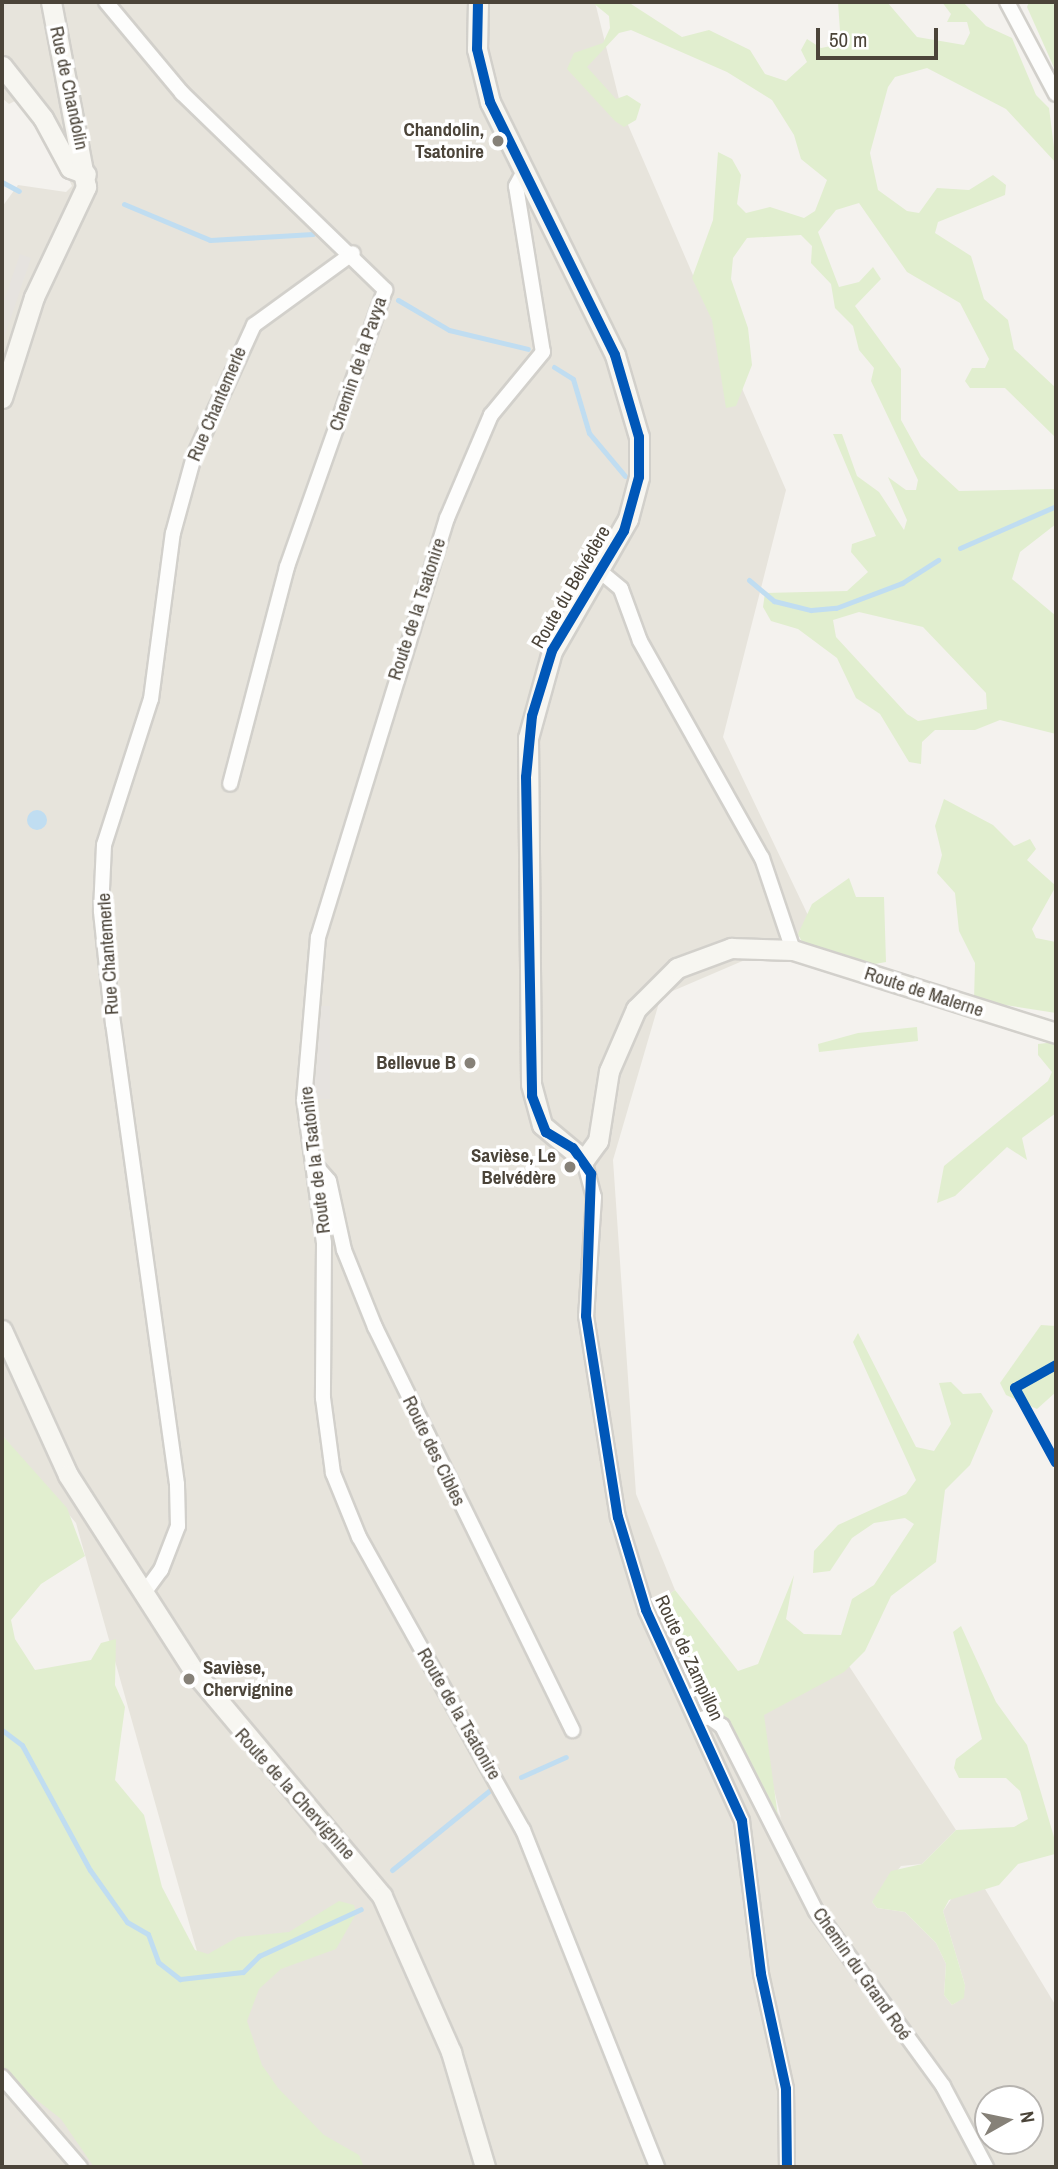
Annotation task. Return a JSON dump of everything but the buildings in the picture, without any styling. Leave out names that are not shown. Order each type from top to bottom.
[{"type":"street","name":"Rue de Chandolin","points":[[51,2],[86,174]]},
{"type":"street","name":"Chemin de la Pavya","points":[[106,2],[181,93],[381,282],[385,298],[287,567],[230,784]]},
{"type":"street","name":"Route du Belvédère","points":[[478,2],[483,80],[523,173],[615,355],[637,421],[634,503],[601,572],[545,669],[532,716],[526,777],[532,1096],[546,1132],[584,1160]]},
{"type":"street","points":[[1006,2],[1056,94]]},
{"type":"street","points":[[2,66],[46,122],[68,164],[86,174],[82,201],[31,304],[2,398]]},
{"type":"street","name":"Route de la Tsatonire","points":[[523,173],[516,186],[542,352],[491,415],[447,518],[318,937],[303,1099],[316,1166],[324,1243],[323,1398],[332,1473],[385,1590],[523,1830],[657,2167]]},
{"type":"street","name":"Rue Chantemerle","points":[[144,1593],[161,1570],[178,1526],[177,1484],[113,1024],[101,911],[104,845],[150,699],[173,533],[194,456],[254,325],[353,253]]},
{"type":"street","points":[[584,1160],[598,1141],[615,1050],[636,1009],[658,983],[717,951],[793,950],[762,858],[640,641],[621,589],[601,572]]},
{"type":"street","name":"Route de Malerne","points":[[793,950],[1056,1033]]},
{"type":"street","name":"Route de Zampillon","points":[[584,1160],[594,1198],[586,1316],[618,1517],[646,1610],[745,1833],[761,1974],[788,2105],[787,2167]]},
{"type":"street","name":"Route des Cibles","points":[[316,1166],[328,1181],[344,1250],[375,1327],[572,1730]]},
{"type":"street","name":"Route de la Chervignine","points":[[2,1330],[71,1481],[222,1710],[382,1896],[451,2052],[485,2167]]},
{"type":"street","name":"Chemin du Grand Roé","points":[[697,1720],[709,1717],[722,1726],[816,1911],[943,2086],[986,2167]]},
{"type":"street","points":[[2,2077],[80,2167]]},
{"type":"shaded area","points":[[2,2],[595,2],[622,111],[786,490],[723,737],[815,930],[661,996],[613,1160],[636,1494],[675,1590],[661,1600],[664,1611],[697,1679],[781,1818],[764,1749],[763,1715],[849,1666],[956,1830],[922,1864],[901,1866],[872,1902],[877,1908],[905,1912],[936,1943],[946,1964],[944,1995],[952,2005],[963,1998],[965,1985],[943,1911],[954,1895],[985,1889],[1056,2006],[1056,2167],[258,2167],[76,1523],[2,1435],[2,207],[18,185],[66,192],[72,186],[46,131],[21,98],[9,104],[2,98]]},
{"type":"shaded area","points":[[20,254],[31,258],[3,341],[2,307]]},
{"type":"shaded area","points":[[314,1006],[330,1006],[330,1099],[314,1099]]},
{"type":"shaded area","points":[[2,2031],[145,2167],[2,2167]]},
{"type":"green space","points":[[592,2],[628,2],[682,37],[709,30],[750,50],[765,74],[786,81],[807,62],[801,50],[807,39],[821,48],[831,46],[840,31],[838,2],[887,2],[917,37],[964,45],[970,33],[967,22],[947,22],[951,14],[942,2],[963,2],[986,26],[1012,38],[1036,95],[1049,108],[1056,163],[1006,109],[927,68],[895,77],[888,87],[870,153],[878,190],[907,211],[919,213],[937,188],[969,190],[993,175],[1006,185],[1005,195],[938,222],[935,233],[971,256],[984,299],[1008,320],[1014,349],[1056,388],[1056,438],[1005,388],[970,388],[965,381],[972,368],[985,368],[989,359],[960,303],[907,272],[859,203],[836,210],[818,232],[839,287],[859,282],[873,267],[881,279],[855,306],[901,369],[901,420],[921,456],[959,491],[1056,489],[1056,524],[1020,552],[1012,579],[1056,616],[1056,734],[1000,720],[975,730],[935,730],[922,742],[921,764],[909,762],[880,714],[856,698],[837,658],[798,629],[771,621],[763,607],[765,593],[847,591],[868,572],[851,552],[852,544],[876,536],[833,434],[842,434],[857,476],[879,492],[904,530],[907,520],[888,477],[906,490],[916,490],[918,480],[871,381],[874,368],[859,350],[853,326],[835,308],[831,284],[811,263],[812,246],[801,235],[747,238],[733,258],[731,279],[748,328],[752,365],[736,406],[726,408],[712,320],[692,278],[713,220],[718,152],[732,159],[741,175],[737,204],[746,213],[770,207],[804,218],[815,211],[827,180],[801,159],[794,135],[772,100],[727,72],[631,30],[619,33],[587,67],[616,99],[627,95],[641,104],[636,120],[624,127],[615,121],[567,69],[574,53],[603,43],[610,28],[609,16]],"holes":[[[859,612],[923,627],[986,693],[987,709],[918,721],[907,714],[836,637],[833,620]]]},
{"type":"green space","points":[[1029,2],[1056,2],[1056,72],[1027,7]]},
{"type":"green space","points":[[944,799],[993,825],[1014,846],[1030,839],[1036,849],[1027,860],[1056,886],[1032,929],[1036,938],[1056,942],[1056,1013],[974,1000],[975,963],[959,931],[955,893],[937,873],[942,855],[935,826]]},
{"type":"green space","points":[[849,878],[856,897],[884,897],[886,962],[864,966],[802,942],[798,934],[812,904]]},
{"type":"green space","points":[[917,1027],[918,1041],[819,1052],[818,1044],[858,1033]]},
{"type":"green space","points":[[1056,1042],[1056,1113],[1022,1138],[1027,1160],[1007,1147],[955,1196],[937,1203],[944,1166],[1048,1081],[1052,1072],[1038,1055],[1038,1044]]},
{"type":"green space","points":[[1041,1325],[1056,1326],[1056,1392],[1037,1409],[1006,1395],[1000,1383]]},
{"type":"green space","points":[[858,1333],[916,1447],[934,1451],[951,1424],[939,1383],[951,1382],[963,1394],[981,1393],[993,1411],[970,1465],[945,1490],[936,1562],[891,1596],[865,1651],[844,1672],[764,1715],[779,1824],[683,1653],[661,1600],[675,1590],[738,1671],[758,1664],[794,1575],[786,1619],[804,1634],[841,1635],[852,1599],[874,1585],[914,1524],[905,1518],[874,1523],[852,1538],[830,1571],[813,1573],[814,1551],[838,1525],[906,1494],[916,1480],[853,1342]]},
{"type":"green space","points":[[2,1435],[67,1508],[85,1556],[41,1584],[11,1620],[15,1639],[35,1670],[91,1660],[101,1643],[116,1639],[115,1685],[125,1707],[115,1780],[144,1815],[162,1887],[195,1950],[208,1954],[238,1937],[289,1932],[339,1901],[354,1905],[356,1914],[336,1949],[281,1969],[259,1989],[247,2021],[262,2065],[278,2088],[324,2135],[359,2155],[364,2167],[94,2167],[61,2119],[14,2082],[2,2064]]},
{"type":"green space","points":[[961,1626],[996,1702],[1027,1745],[1056,1844],[1055,1854],[1018,1864],[999,1885],[949,1900],[943,1911],[965,1985],[964,1998],[952,2005],[944,1995],[946,1964],[936,1943],[905,1912],[877,1908],[872,1902],[891,1871],[922,1864],[956,1830],[1014,1827],[1028,1819],[1020,1791],[1006,1778],[959,1778],[954,1768],[956,1759],[982,1739],[953,1632]]},
{"type":"water","points":[[37,810],[44,813],[47,820],[44,827],[37,830],[30,827],[27,820],[30,813]]},
{"type":"waterway","points":[[2,182],[19,191]]},
{"type":"waterway","points":[[124,204],[210,240],[313,234]]},
{"type":"waterway","points":[[398,300],[449,330],[528,349]]},
{"type":"waterway","points":[[554,367],[573,379],[589,433],[625,476]]},
{"type":"waterway","points":[[960,548],[1056,506]]},
{"type":"waterway","points":[[749,580],[774,601],[811,610],[836,608],[902,583],[938,560]]},
{"type":"waterway","points":[[2,1730],[22,1745],[90,1870],[127,1922],[148,1934],[158,1962],[180,1979],[243,1972],[259,1956],[361,1909]]},
{"type":"waterway","points":[[521,1777],[566,1757]]},
{"type":"waterway","points":[[392,1870],[489,1791]]},
{"type":"cycle path","points":[[478,2],[477,49],[490,102],[615,355],[639,437],[639,477],[624,531],[552,651],[532,716],[526,777],[532,1096],[546,1132],[573,1148],[591,1174],[586,1316],[618,1517],[646,1610],[742,1821],[761,1974],[786,2089],[787,2167]]},
{"type":"cycle path","points":[[1056,1365],[1015,1388],[1056,1463]]},
{"type":"place","name":"Chandolin, Tsatonire","points":[[498,141]]},
{"type":"place","name":"Bellevue B","points":[[470,1063]]},
{"type":"place","name":"Savièse, Le Belvédère","points":[[570,1167]]},
{"type":"place","name":"Savièse, Chervignine","points":[[189,1679]]}]
